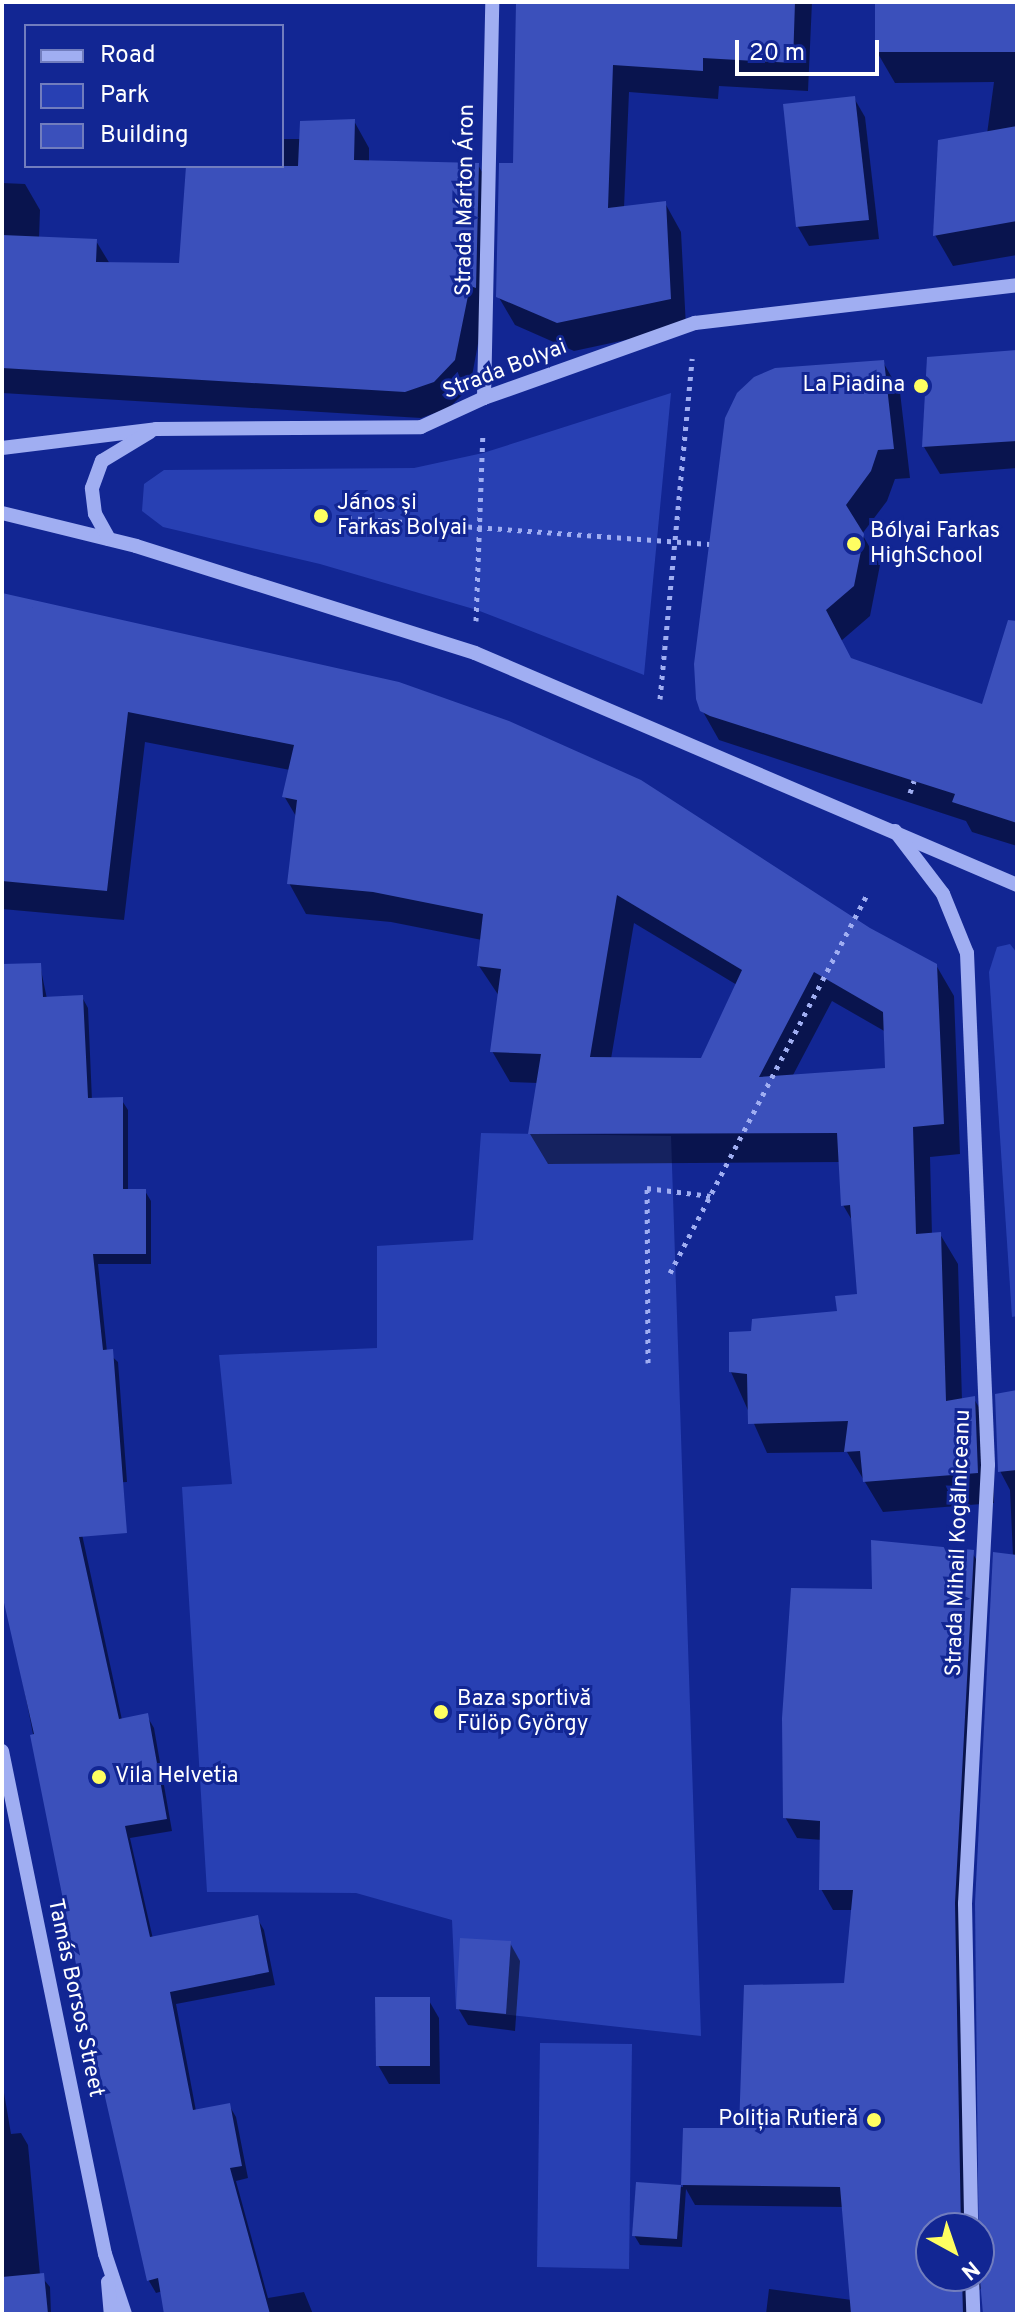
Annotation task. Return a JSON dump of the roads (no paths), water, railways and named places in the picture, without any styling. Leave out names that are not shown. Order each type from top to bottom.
[{"type":"street","name":"Strada Márton Áron","points":[[484,398],[492,2]]},
{"type":"street","name":"Strada Bolyai","points":[[2,448],[156,429],[421,427],[484,398],[695,323],[1017,285]]},
{"type":"street","points":[[109,539],[95,514],[92,488],[102,461],[156,429]]},
{"type":"street","points":[[2,513],[109,539],[475,653],[1017,885]]},
{"type":"street","name":"Strada Mihail Kogălniceanu","points":[[895,831],[943,894],[967,953],[988,1465],[965,1903],[971,2212]]},
{"type":"street","name":"Tamás Borsos Street","points":[[2,1751],[105,2254]]},
{"type":"street","points":[[105,2254],[111,2314]]},
{"type":"street","points":[[105,2254],[125,2314]]},
{"type":"street","points":[[972,2292],[973,2314]]},
{"type":"place","name":"La Piadina","points":[[921,386]]},
{"type":"place","name":"János și Farkas Bolyai","points":[[321,516]]},
{"type":"place","name":"Bólyai Farkas HighSchool","points":[[854,544]]},
{"type":"place","name":"Baza sportivă Fülöp György","points":[[441,1712]]},
{"type":"place","name":"Vila Helvetia","points":[[99,1777]]},
{"type":"place","name":"Poliția Rutieră","points":[[874,2120]]}]
